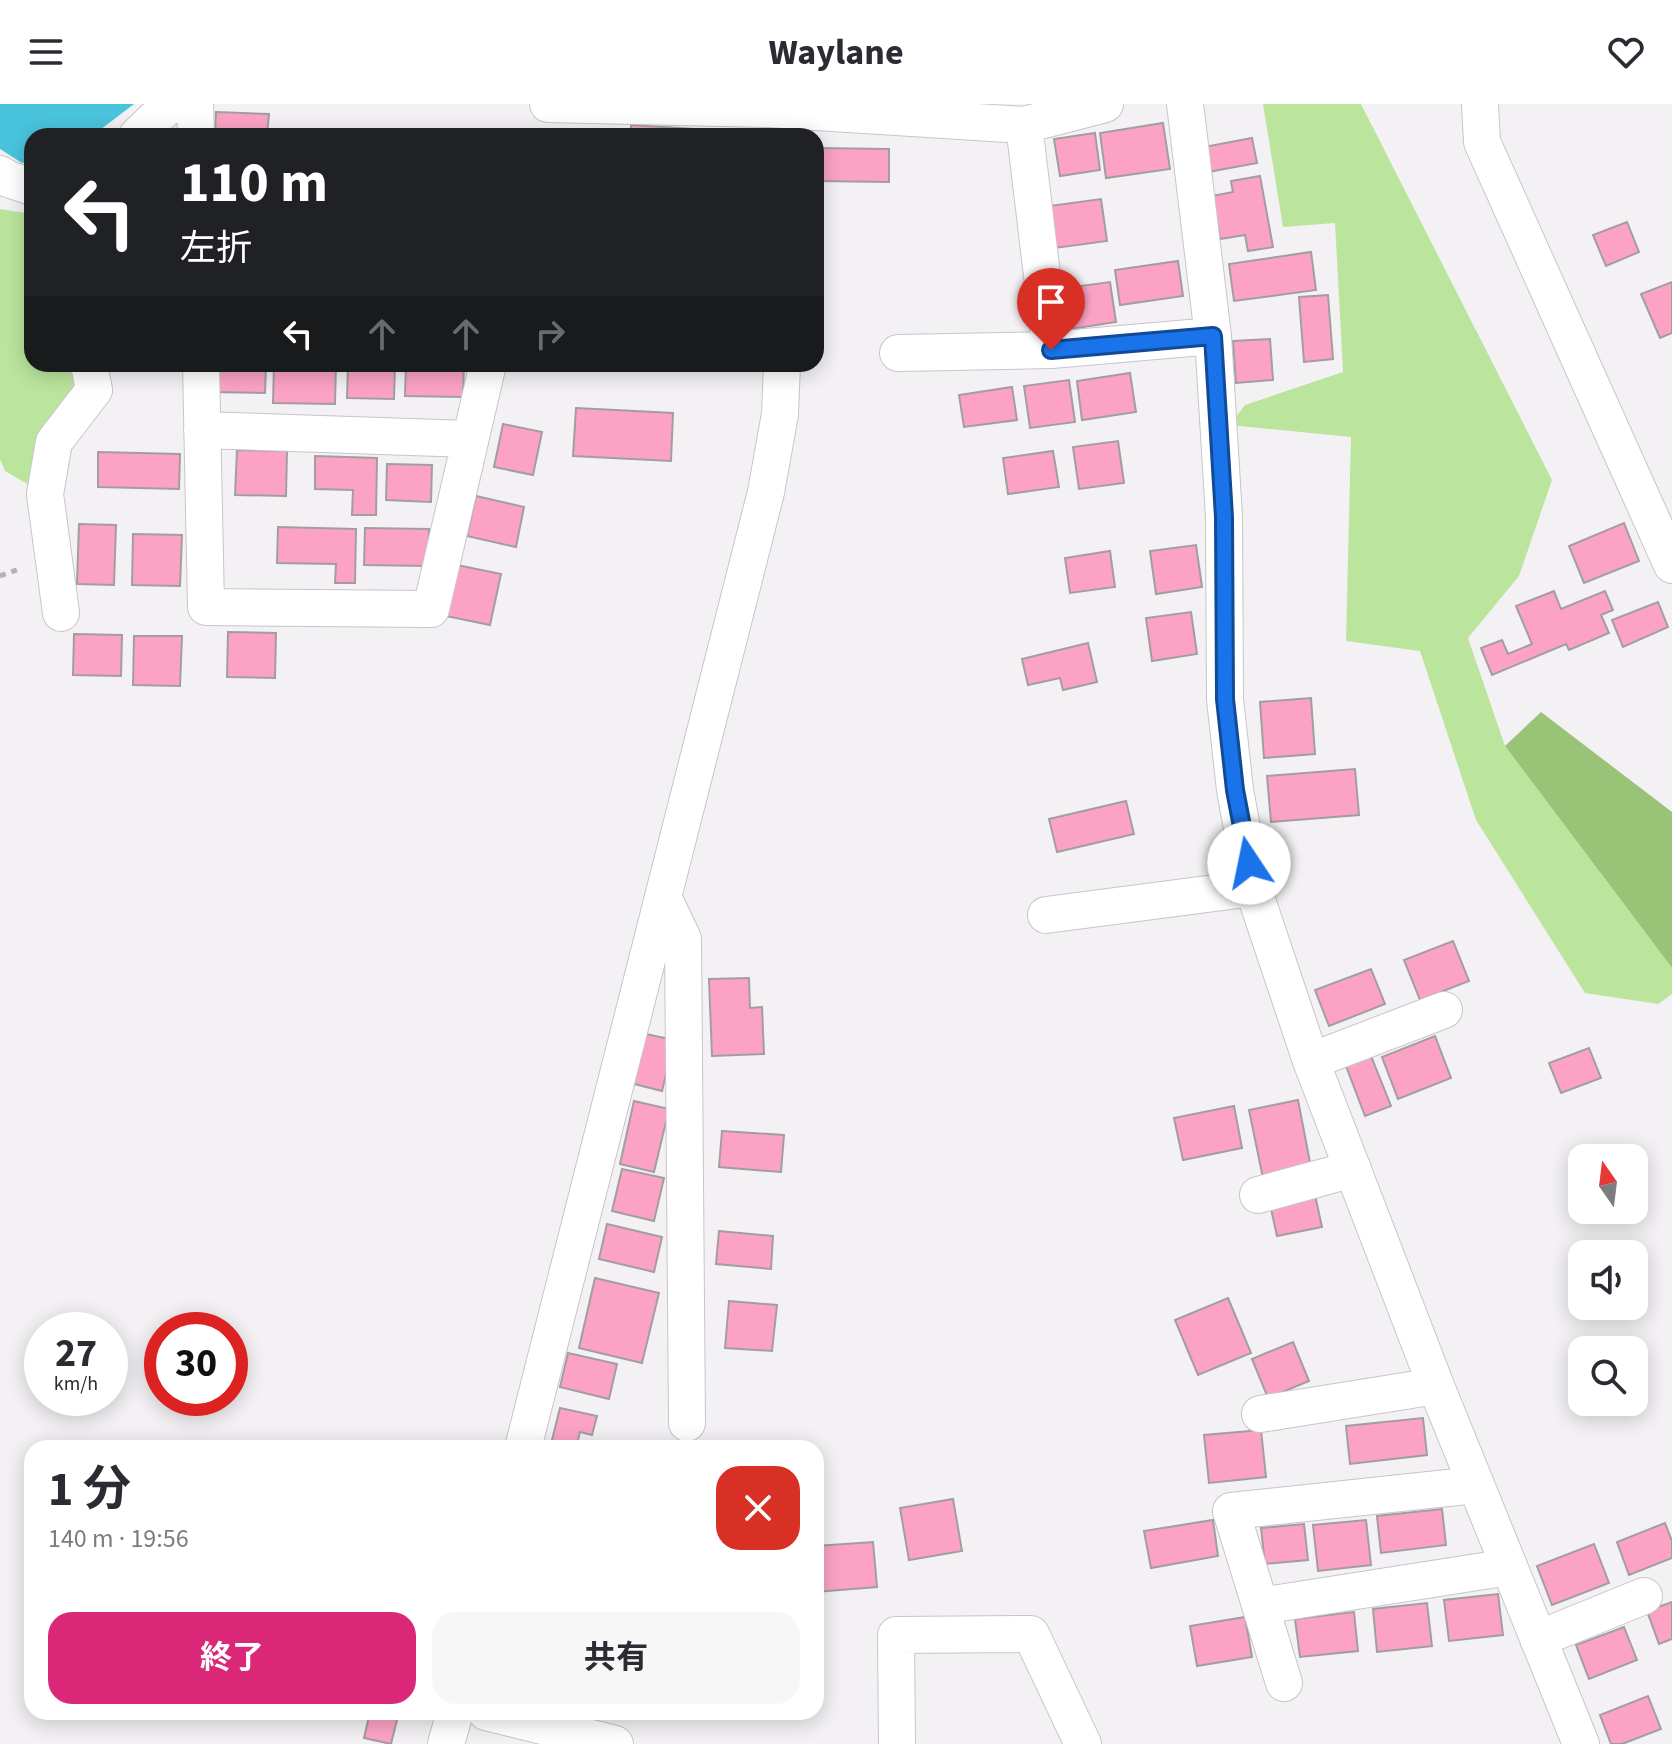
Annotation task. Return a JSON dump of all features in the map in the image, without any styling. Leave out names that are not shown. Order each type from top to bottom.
[{"type":"street","points":[[145,128],[167,107],[175,104]]},
{"type":"street","points":[[195,104],[196,128]]},
{"type":"street","points":[[543,128],[548,104],[1024,125],[1105,104]]},
{"type":"street","points":[[1185,104],[1213,336],[1224,517],[1225,699],[1235,790],[1253,888],[1311,1061],[1436,1386],[1581,1744]]},
{"type":"street","points":[[1480,104],[1482,142],[1672,565]]},
{"type":"street","points":[[1024,125],[1051,350]]},
{"type":"street","points":[[0,174],[24,184]]},
{"type":"street","points":[[898,353],[1051,350],[1213,336]]},
{"type":"street","points":[[61,613],[45,494],[54,442],[94,390],[91,372]]},
{"type":"street","points":[[201,372],[206,607],[431,609],[486,372]]},
{"type":"street","points":[[525,1440],[766,492],[780,414],[782,372]]},
{"type":"street","points":[[202,430],[470,439]]},
{"type":"street","points":[[1046,915],[1253,888]]},
{"type":"street","points":[[663,897],[683,939],[687,1423]]},
{"type":"street","points":[[1311,1061],[1444,1010]]},
{"type":"street","points":[[1258,1195],[1353,1169]]},
{"type":"street","points":[[1260,1414],[1436,1386]]},
{"type":"street","points":[[1284,1683],[1231,1511],[1476,1485]]},
{"type":"street","points":[[1261,1606],[1509,1567]]},
{"type":"street","points":[[1538,1639],[1644,1596]]},
{"type":"street","points":[[897,1744],[896,1635],[1031,1634],[1083,1744]]},
{"type":"street","points":[[446,1744],[453,1720]]},
{"type":"street","points":[[518,1720],[615,1744]]},
{"type":"green space","points":[[1263,104],[1361,104],[1552,480],[1519,576],[1468,638],[1505,746],[1672,968],[1672,994],[1658,1004],[1585,993],[1476,820],[1420,651],[1346,641],[1351,437],[1230,425],[1245,405],[1343,372],[1335,223],[1283,227]]},
{"type":"green space","points":[[0,209],[24,213],[24,372],[79,372],[82,384],[34,488],[5,471],[0,459]]},
{"type":"green space","points":[[1541,712],[1672,812],[1672,968],[1505,746]]},
{"type":"water","points":[[0,104],[134,104],[102,128],[24,128],[24,163],[0,149]]},
{"type":"building","points":[[216,112],[269,114],[268,128],[215,128]]},
{"type":"building","points":[[1163,123],[1170,169],[1106,178],[1100,133]]},
{"type":"building","points":[[631,125],[678,128],[631,128]]},
{"type":"building","points":[[1095,133],[1100,170],[1060,176],[1054,139]]},
{"type":"building","points":[[1252,138],[1257,163],[1208,172],[1204,147]]},
{"type":"building","points":[[824,148],[889,149],[889,182],[824,181]]},
{"type":"building","points":[[1260,176],[1273,247],[1248,251],[1245,235],[1220,239],[1212,196],[1233,192],[1231,181]]},
{"type":"building","points":[[1101,199],[1107,241],[1055,248],[1049,206]]},
{"type":"building","points":[[1627,222],[1639,252],[1606,266],[1593,235]]},
{"type":"building","points":[[1311,252],[1316,290],[1234,301],[1229,264]]},
{"type":"building","points":[[1178,261],[1183,296],[1120,305],[1115,270]]},
{"type":"building","points":[[1110,282],[1116,322],[1070,329],[1065,288]]},
{"type":"building","points":[[1672,282],[1672,333],[1660,338],[1641,294]]},
{"type":"building","points":[[1328,295],[1333,359],[1304,362],[1299,297]]},
{"type":"building","points":[[1270,339],[1273,380],[1236,383],[1233,341]]},
{"type":"building","points":[[210,372],[266,372],[265,393],[209,392]]},
{"type":"building","points":[[274,372],[336,372],[335,404],[273,403]]},
{"type":"building","points":[[348,372],[395,372],[394,399],[347,398]]},
{"type":"building","points":[[406,372],[464,372],[463,397],[405,396]]},
{"type":"building","points":[[1130,373],[1136,412],[1082,420],[1077,381]]},
{"type":"building","points":[[1069,380],[1075,422],[1030,428],[1024,386]]},
{"type":"building","points":[[1012,387],[1017,420],[964,427],[959,395]]},
{"type":"building","points":[[576,408],[673,413],[671,461],[573,456]]},
{"type":"building","points":[[503,424],[542,432],[533,475],[494,467]]},
{"type":"building","points":[[1118,441],[1124,483],[1079,489],[1073,447]]},
{"type":"building","points":[[237,450],[287,451],[286,496],[235,495]]},
{"type":"building","points":[[1053,451],[1059,487],[1008,494],[1003,458]]},
{"type":"building","points":[[98,452],[180,454],[179,489],[98,487]]},
{"type":"building","points":[[315,456],[377,458],[376,515],[352,515],[353,490],[315,489]]},
{"type":"building","points":[[387,464],[432,465],[431,502],[386,500]]},
{"type":"building","points":[[476,496],[524,507],[516,547],[467,536]]},
{"type":"building","points":[[1624,523],[1639,561],[1584,583],[1569,546]]},
{"type":"building","points":[[79,524],[116,525],[114,585],[77,584]]},
{"type":"building","points":[[278,527],[356,529],[355,583],[335,583],[336,564],[277,563]]},
{"type":"building","points":[[365,528],[429,529],[428,566],[364,565]]},
{"type":"building","points":[[133,534],[182,535],[180,586],[132,585]]},
{"type":"building","points":[[1196,545],[1202,587],[1156,594],[1150,551]]},
{"type":"building","points":[[1110,551],[1115,587],[1070,593],[1065,558]]},
{"type":"building","points":[[457,565],[501,574],[490,625],[446,616]]},
{"type":"building","points":[[1554,591],[1561,609],[1605,591],[1613,610],[1601,615],[1609,633],[1569,650],[1566,644],[1492,675],[1481,648],[1502,640],[1508,654],[1532,644],[1516,606]]},
{"type":"building","points":[[1658,602],[1668,627],[1623,647],[1612,620]]},
{"type":"building","points":[[1191,612],[1197,654],[1152,661],[1146,618]]},
{"type":"building","points":[[228,632],[276,633],[275,678],[227,677]]},
{"type":"building","points":[[74,634],[122,635],[121,676],[73,675]]},
{"type":"building","points":[[134,636],[182,636],[180,686],[133,685]]},
{"type":"building","points":[[1088,643],[1097,682],[1063,690],[1060,678],[1028,685],[1022,659]]},
{"type":"building","points":[[1311,698],[1315,754],[1264,758],[1260,702]]},
{"type":"building","points":[[1355,769],[1359,815],[1271,822],[1267,776]]},
{"type":"building","points":[[1126,801],[1134,834],[1057,852],[1049,819]]},
{"type":"building","points":[[1453,941],[1469,981],[1420,1000],[1404,960]]},
{"type":"building","points":[[1371,969],[1385,1004],[1329,1026],[1315,990]]},
{"type":"building","points":[[749,978],[750,1008],[762,1007],[764,1054],[712,1056],[709,979]]},
{"type":"building","points":[[646,1034],[674,1040],[662,1091],[634,1084]]},
{"type":"building","points":[[1435,1036],[1451,1078],[1398,1099],[1382,1057]]},
{"type":"building","points":[[1589,1048],[1601,1078],[1561,1093],[1549,1063]]},
{"type":"building","points":[[1371,1056],[1391,1106],[1365,1116],[1346,1066]]},
{"type":"building","points":[[1298,1100],[1312,1173],[1264,1183],[1249,1110]]},
{"type":"building","points":[[634,1101],[669,1109],[654,1172],[620,1164]]},
{"type":"building","points":[[1234,1106],[1242,1148],[1183,1160],[1174,1118]]},
{"type":"building","points":[[722,1131],[784,1135],[781,1172],[719,1167]]},
{"type":"building","points":[[622,1169],[664,1178],[654,1221],[612,1211]]},
{"type":"building","points":[[1315,1195],[1322,1227],[1277,1236],[1270,1204]]},
{"type":"building","points":[[607,1224],[662,1237],[654,1272],[599,1259]]},
{"type":"building","points":[[719,1231],[773,1236],[771,1269],[716,1264]]},
{"type":"building","points":[[595,1278],[659,1293],[642,1363],[579,1348]]},
{"type":"building","points":[[1228,1298],[1251,1353],[1198,1375],[1175,1320]]},
{"type":"building","points":[[729,1301],[777,1305],[772,1351],[725,1348]]},
{"type":"building","points":[[1293,1342],[1309,1381],[1268,1398],[1252,1359]]},
{"type":"building","points":[[568,1353],[617,1364],[609,1399],[560,1387]]},
{"type":"building","points":[[560,1408],[597,1416],[592,1435],[580,1432],[578,1440],[552,1440]]},
{"type":"building","points":[[1423,1418],[1427,1455],[1350,1464],[1346,1426]]},
{"type":"building","points":[[1261,1430],[1266,1477],[1209,1483],[1204,1435]]},
{"type":"building","points":[[953,1499],[962,1551],[909,1560],[900,1508]]},
{"type":"building","points":[[1442,1509],[1446,1545],[1381,1553],[1377,1516]]},
{"type":"building","points":[[1213,1520],[1218,1556],[1151,1568],[1144,1531]]},
{"type":"building","points":[[1366,1520],[1371,1565],[1318,1571],[1313,1525]]},
{"type":"building","points":[[1665,1523],[1672,1541],[1672,1558],[1629,1575],[1617,1542]]},
{"type":"building","points":[[1304,1524],[1308,1560],[1265,1564],[1261,1528]]},
{"type":"building","points":[[873,1542],[877,1587],[824,1591],[824,1545]]},
{"type":"building","points":[[1594,1544],[1609,1583],[1552,1605],[1537,1566]]},
{"type":"building","points":[[1498,1594],[1503,1635],[1449,1641],[1444,1600]]},
{"type":"building","points":[[1672,1602],[1672,1639],[1659,1644],[1647,1611]]},
{"type":"building","points":[[1427,1603],[1432,1646],[1377,1652],[1373,1609]]},
{"type":"building","points":[[1354,1612],[1358,1651],[1300,1657],[1295,1619]]},
{"type":"building","points":[[1245,1617],[1252,1657],[1197,1666],[1190,1626]]},
{"type":"building","points":[[1624,1627],[1637,1660],[1589,1679],[1576,1645]]},
{"type":"building","points":[[1648,1696],[1661,1729],[1622,1744],[1611,1744],[1600,1715]]},
{"type":"building","points":[[368,1720],[397,1720],[391,1744],[364,1738]]},
{"type":"route","points":[[1051,350],[1213,336],[1224,517],[1225,699],[1235,790],[1249,863]]}]
